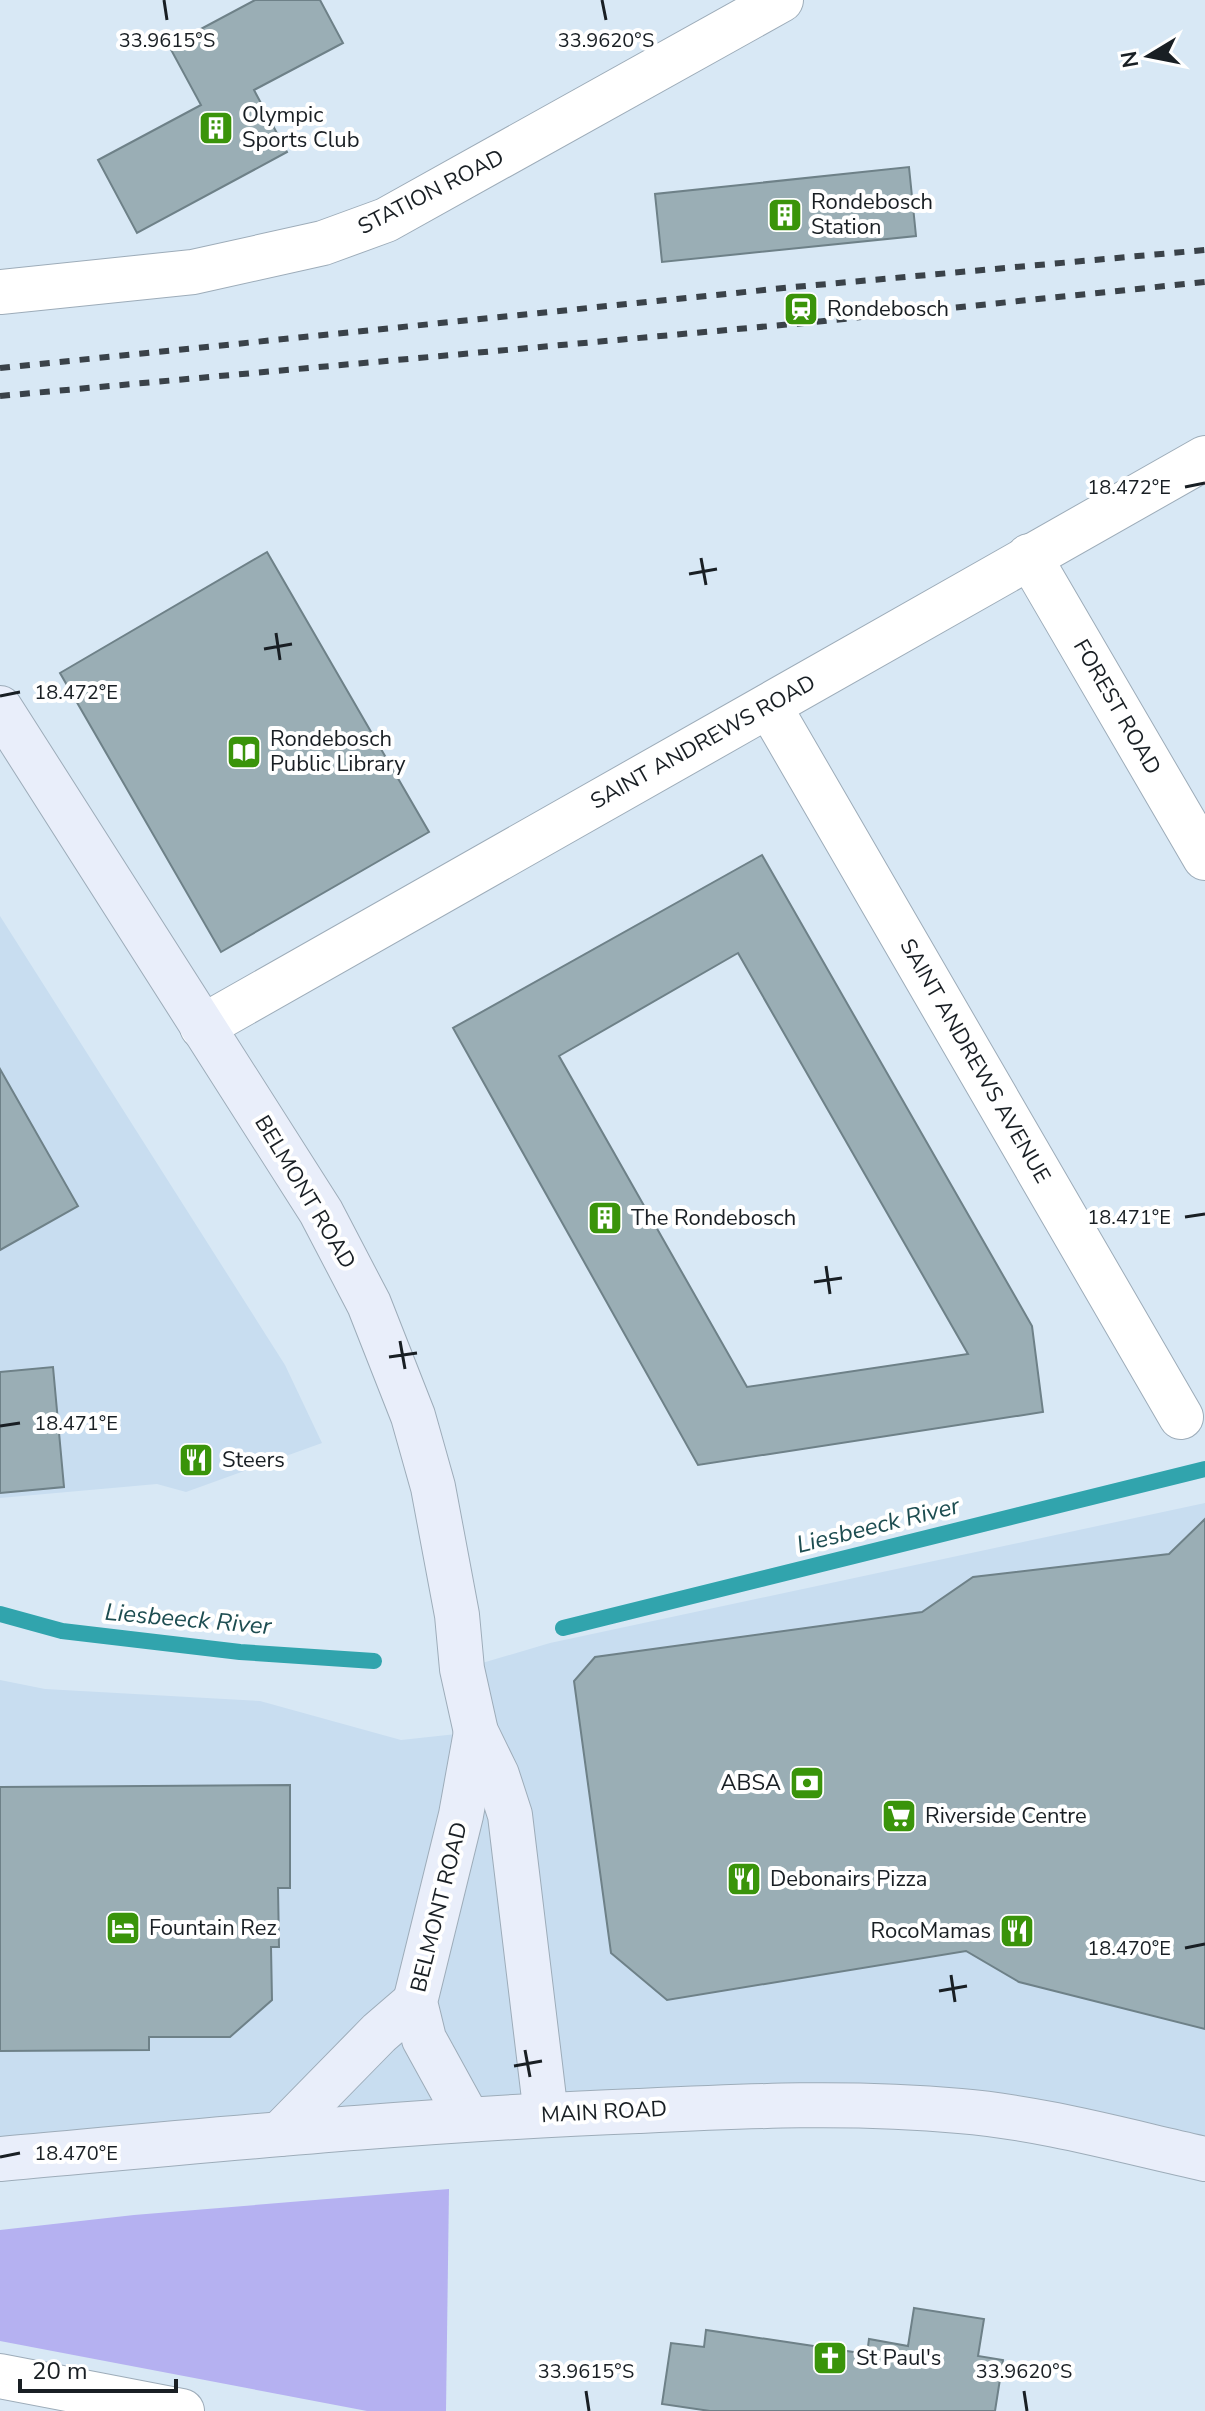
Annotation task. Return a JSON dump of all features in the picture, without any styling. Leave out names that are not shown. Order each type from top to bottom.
[{"type":"main road","name":"BELMONT ROAD","points":[[0,708],[351,1266],[398,1377],[433,1487],[457,1615],[462,1669],[476,1732],[497,1775],[510,1815],[546,2115]]},
{"type":"main road","name":"BELMONT ROAD","points":[[468,2119],[424,2039],[415,2002],[461,1815],[476,1732]]},
{"type":"main road","points":[[280,2134],[379,2033],[415,2002]]},
{"type":"main road","name":"MAIN ROAD","points":[[0,2159],[468,2119],[794,2104],[879,2105],[964,2111],[1051,2124],[1205,2159]]},
{"type":"street","name":"STATION ROAD","points":[[0,292],[193,272],[323,243],[386,220],[781,0]]},
{"type":"street","name":"SAINT ANDREWS ROAD","points":[[202,1027],[1205,458]]},
{"type":"street","name":"FOREST ROAD","points":[[1029,556],[1205,858]]},
{"type":"street","name":"SAINT ANDREWS AVENUE","points":[[769,706],[1181,1417]]},
{"type":"street","points":[[0,2376],[182,2411]]},
{"type":"shaded area","points":[[0,916],[285,1365],[322,1443],[186,1492],[157,1484],[0,1498]]},
{"type":"shaded area","points":[[1205,1503],[1205,2159],[964,2111],[0,2159],[0,1680],[45,1689],[260,1701],[401,1740],[475,1732],[462,1669],[550,1643]]},
{"type":"shaded area","points":[[449,2189],[446,2411],[367,2411],[0,2341],[0,2230],[134,2215]]},
{"type":"building","name":"Olympic Sports Club","points":[[255,0],[320,0],[343,43],[254,90],[287,152],[137,233],[98,160],[201,105],[169,46]]},
{"type":"building","name":"Rondebosch Station","points":[[909,167],[916,236],[662,262],[655,194]]},
{"type":"building","name":"Rondebosch Public Library","points":[[267,552],[429,832],[221,952],[60,673]]},
{"type":"building","name":"The Rondebosch","points":[[762,855],[1032,1326],[1043,1412],[698,1465],[453,1028]],"holes":[[[738,953],[968,1354],[747,1387],[559,1056]]]},
{"type":"building","points":[[0,1069],[78,1206],[0,1250]]},
{"type":"building","points":[[53,1367],[64,1487],[0,1493],[0,1372]]},
{"type":"building","name":"Riverside Centre","points":[[1205,1519],[1205,2029],[1019,1982],[966,1951],[667,2000],[611,1953],[574,1681],[595,1657],[922,1612],[973,1577],[1169,1554]]},
{"type":"building","points":[[290,1785],[290,1888],[278,1888],[279,1947],[271,1947],[272,2000],[230,2037],[149,2037],[149,2050],[0,2051],[0,1787]]},
{"type":"building","name":"St Paul's","points":[[914,2308],[984,2319],[978,2356],[1003,2360],[995,2411],[710,2411],[662,2404],[671,2343],[704,2347],[706,2330],[867,2354],[869,2339],[908,2346]]},
{"type":"waterway","name":"Liesbeeck River","points":[[563,1628],[1205,1469]]},
{"type":"waterway","name":"Liesbeeck River","points":[[0,1614],[62,1631],[240,1652],[374,1661]]},
{"type":"railway","points":[[0,368],[794,287],[1205,250]]},
{"type":"railway","points":[[0,396],[804,323],[1205,282]]},
{"type":"place","name":"Olympic Sports Club","points":[[216,128]]},
{"type":"place","name":"Rondebosch Station","points":[[785,215]]},
{"type":"place","name":"Rondebosch","points":[[801,309]]},
{"type":"place","name":"Rondebosch Public Library","points":[[244,752]]},
{"type":"place","name":"The Rondebosch","points":[[605,1218]]},
{"type":"place","name":"Steers","points":[[196,1460]]},
{"type":"place","name":"ABSA","points":[[807,1783]]},
{"type":"place","name":"Riverside Centre","points":[[899,1816]]},
{"type":"place","name":"Debonairs Pizza","points":[[744,1879]]},
{"type":"place","name":"Fountain Rez","points":[[123,1928]]},
{"type":"place","name":"RocoMamas","points":[[1017,1931]]},
{"type":"place","name":"St Paul's","points":[[830,2358]]}]
